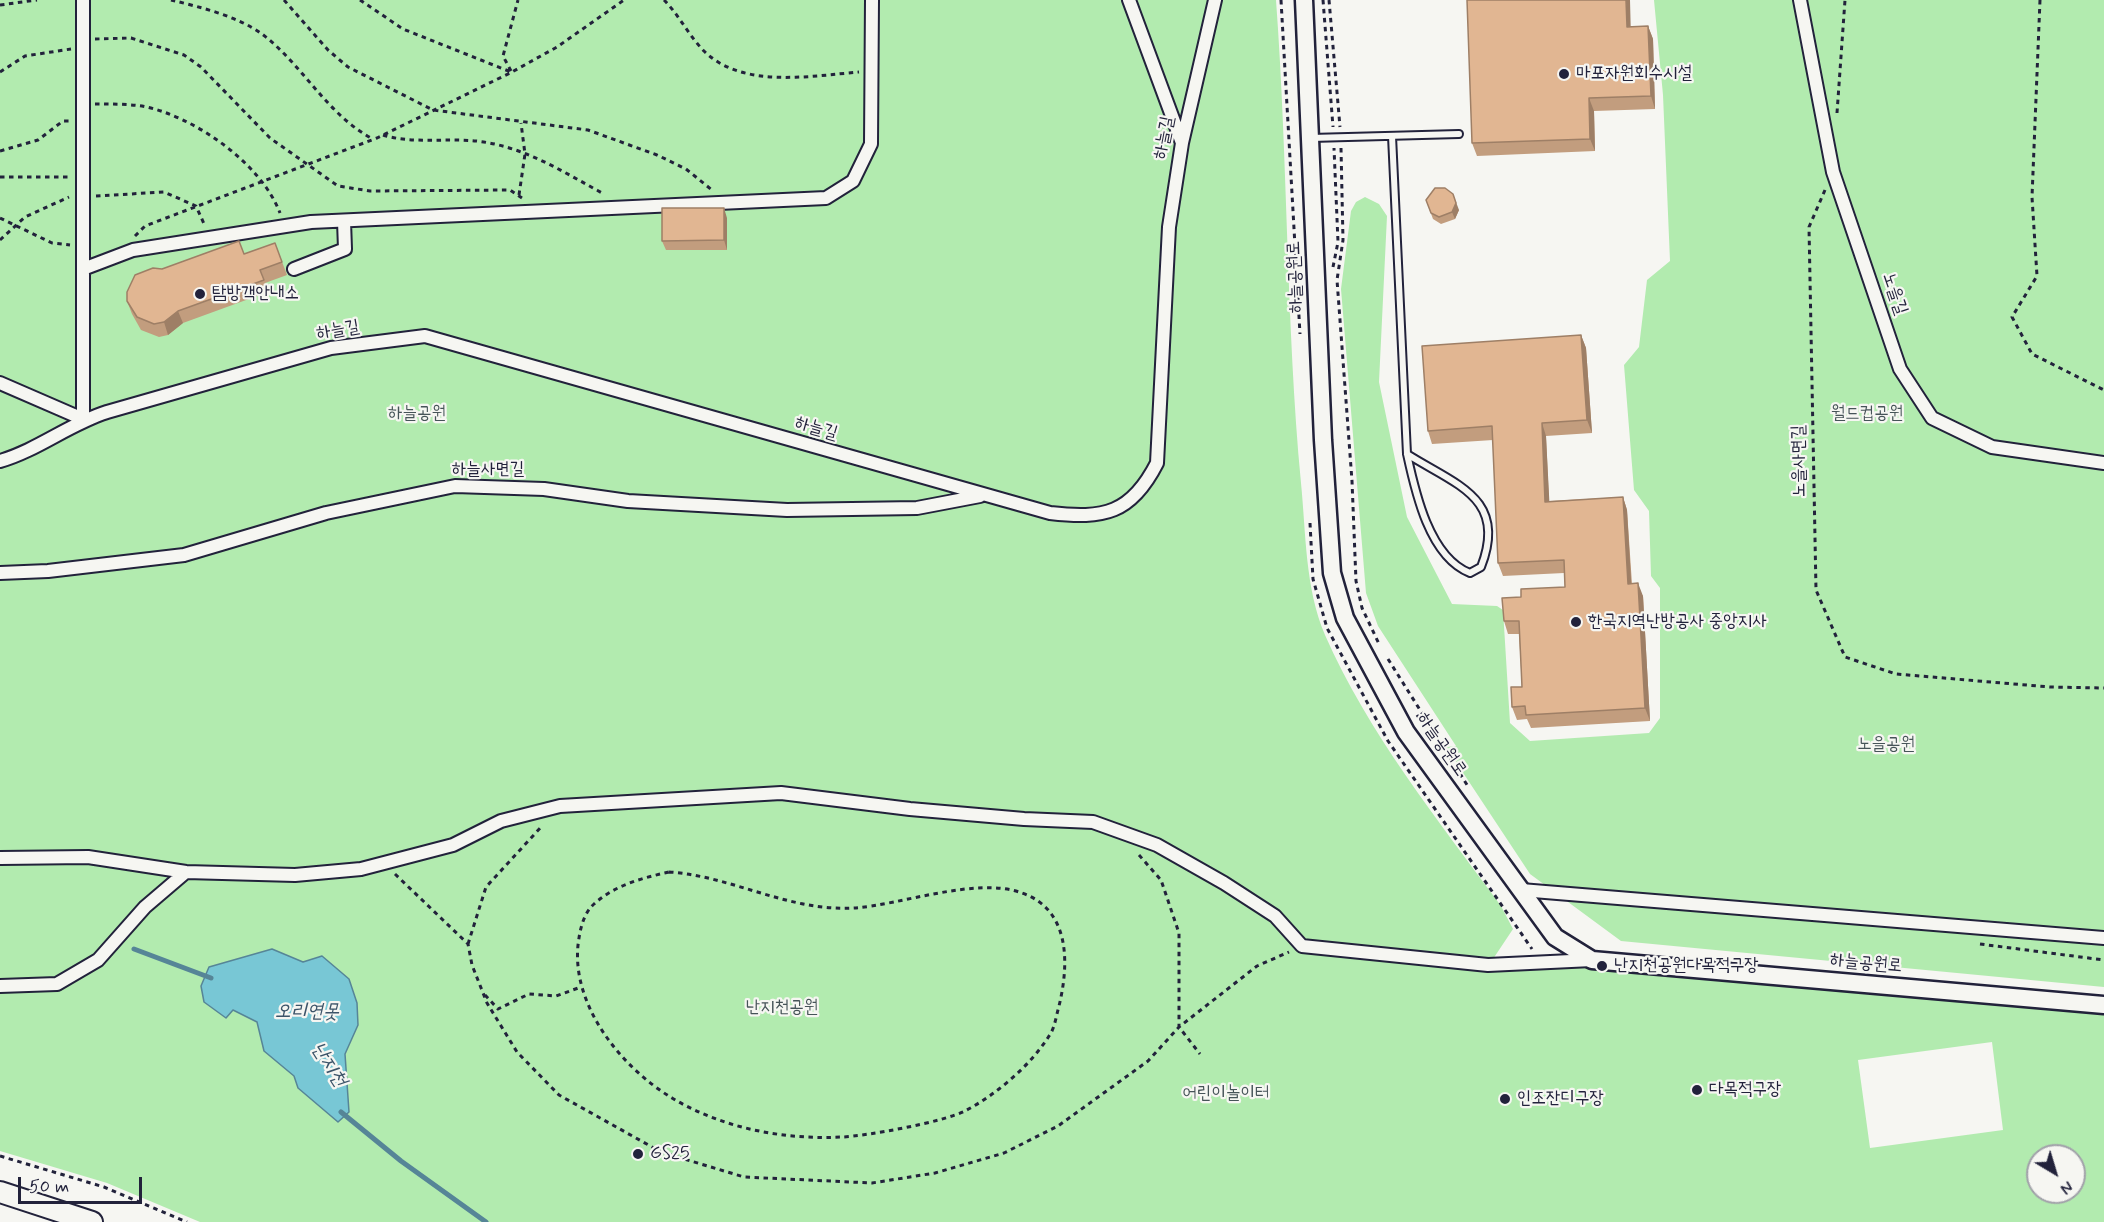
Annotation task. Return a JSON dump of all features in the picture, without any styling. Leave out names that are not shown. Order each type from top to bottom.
[{"type":"main road","points":[[0,1192],[92,1222]]},
{"type":"street","points":[[0,383],[83,420],[83,0]]},
{"type":"street","points":[[83,269],[133,250],[285,226],[344,221],[826,198],[853,181],[871,144],[872,0]]},
{"type":"street","points":[[1129,0],[1182,143]]},
{"type":"street","name":"하늘길","points":[[0,461],[24,454],[83,420],[331,348],[424,336],[1050,513],[1087,517],[1116,509],[1144,487],[1157,463],[1169,227],[1182,143],[1215,0]]},
{"type":"street","name":"하늘공원로","points":[[1304,0],[1323,440],[1332,573],[1345,618],[1406,732],[1555,937],[1592,960],[2104,1005]]},
{"type":"street","name":"노을길","points":[[1800,0],[1833,172],[1900,369],[1932,418],[1992,447],[2104,463]]},
{"type":"street","points":[[294,268],[345,249],[344,221]]},
{"type":"street","name":"하늘사면길","points":[[0,573],[48,571],[184,555],[326,513],[455,486],[544,489],[628,501],[787,510],[917,508],[984,495]]},
{"type":"street","points":[[0,858],[88,857],[186,872],[295,875],[361,869],[453,845],[501,821],[560,806],[781,793],[933,811],[1093,822],[1157,845],[1224,883],[1275,916],[1302,946],[1488,965],[1592,960]]},
{"type":"street","points":[[0,986],[57,984],[98,960],[145,907],[186,872]]},
{"type":"street","points":[[1521,890],[2104,938]]},
{"type":"lane","points":[[1310,138],[1459,134]]},
{"type":"lane","points":[[1392,136],[1407,454],[1418,504],[1438,542],[1459,568],[1470,573],[1481,567],[1486,554],[1488,529],[1487,513],[1479,500],[1407,454]]},
{"type":"path","points":[[0,5],[37,0]]},
{"type":"path","points":[[171,0],[223,16],[262,34],[349,124],[373,139]]},
{"type":"path","points":[[284,0],[328,50],[348,67],[433,110],[588,130],[657,155],[702,179],[714,194],[714,203]]},
{"type":"path","points":[[360,0],[403,29],[512,72]]},
{"type":"path","points":[[512,72],[503,56],[518,0]]},
{"type":"path","points":[[133,250],[135,237],[145,226],[382,135],[512,72],[557,47],[624,0]]},
{"type":"path","points":[[664,0],[704,51],[722,64],[742,71],[764,77],[872,71]]},
{"type":"path","points":[[1281,0],[1301,340]]},
{"type":"path","points":[[1323,0],[1337,138],[1338,242],[1331,277],[1332,300]]},
{"type":"path","points":[[1329,0],[1343,240],[1337,279],[1352,481],[1356,581],[1362,608],[1385,655],[1473,794]]},
{"type":"path","points":[[1837,115],[1845,0]]},
{"type":"path","points":[[2040,0],[2032,197],[2037,276],[2012,317],[2032,354],[2104,390]]},
{"type":"path","points":[[0,72],[25,56],[83,47],[93,39],[131,38],[184,55],[201,67],[270,138],[338,186],[370,191],[510,190],[519,195]]},
{"type":"path","points":[[83,104],[141,106],[171,114],[203,131],[250,167],[262,181],[277,206],[285,226]]},
{"type":"path","points":[[0,151],[38,140],[63,121],[83,121]]},
{"type":"path","points":[[521,123],[525,154],[519,195],[525,212]]},
{"type":"path","points":[[382,135],[477,141],[525,154],[552,163],[605,195],[613,208]]},
{"type":"path","name":"노을사면길","points":[[1833,172],[1809,227],[1816,590],[1845,657],[1896,674],[2050,687],[2104,688]]},
{"type":"path","points":[[0,177],[83,176]]},
{"type":"path","points":[[0,240],[14,225],[40,208],[73,196],[164,192],[196,206],[203,217],[208,238]]},
{"type":"path","points":[[0,218],[61,246],[83,245]]},
{"type":"path","points":[[1310,519],[1313,579],[1327,628],[1388,741],[1532,949],[1554,962]]},
{"type":"path","points":[[1355,603],[1357,612]]},
{"type":"path","points":[[1367,632],[1376,651]]},
{"type":"path","points":[[1383,661],[1467,791]]},
{"type":"path","points":[[468,944],[486,886],[560,806]]},
{"type":"path","points":[[1120,832],[1161,880],[1179,933],[1179,1027],[1200,1054]]},
{"type":"path","points":[[384,863],[468,944],[483,994],[517,1052],[559,1095],[661,1152],[744,1177],[872,1183],[935,1173],[1004,1153],[1058,1126],[1148,1062],[1179,1027],[1257,966],[1302,946]]},
{"type":"path","points":[[669,872],[696,874],[806,906],[854,908],[911,898],[1003,888],[1023,893],[1038,901],[1056,918],[1067,954],[1061,997],[1052,1033],[1031,1060],[1000,1087],[963,1112],[910,1126],[843,1137],[793,1136],[745,1128],[723,1122],[671,1098],[619,1052],[589,1007],[580,987],[576,953],[585,916],[592,905],[630,883],[669,872]]},
{"type":"path","points":[[483,994],[498,1008],[529,994],[534,997],[556,996],[580,987]]},
{"type":"path","points":[[0,1156],[104,1187],[187,1222]]},
{"type":"green space","name":"하늘공원","points":[[0,0],[1276,0],[1296,423],[1307,560],[1318,617],[1342,671],[1383,741],[1501,906],[1513,929],[1489,965],[1592,960],[2104,1006],[2104,1222],[200,1222],[107,1183],[0,1151]],"holes":[[[1992,1042],[2003,1130],[1870,1148],[1858,1060]]]},
{"type":"green space","name":"월드컵공원","points":[[1654,0],[2104,0],[2104,987],[1621,941],[1530,874],[1446,747],[1456,746],[1378,626],[1366,593],[1341,289],[1351,211],[1356,202],[1365,197],[1379,204],[1387,216],[1379,382],[1407,517],[1452,604],[1497,606],[1503,610],[1510,723],[1530,741],[1649,733],[1660,718],[1660,588],[1651,576],[1649,511],[1634,490],[1624,365],[1639,347],[1647,280],[1670,261],[1663,95]]},
{"type":"water","name":"오리연못","points":[[272,949],[303,962],[322,956],[349,979],[357,1003],[358,1025],[345,1054],[349,1112],[338,1122],[298,1088],[294,1076],[264,1051],[257,1022],[233,1010],[226,1018],[204,1002],[201,986],[209,967]]},
{"type":"building","name":"마포자원회수시설","points":[[1467,0],[1626,0],[1627,27],[1648,26],[1651,96],[1589,98],[1590,139],[1472,143]]},
{"type":"building","points":[[1435,188],[1445,188],[1453,194],[1456,203],[1452,212],[1439,217],[1431,213],[1426,200]]},
{"type":"building","points":[[662,208],[724,208],[724,240],[662,241]]},
{"type":"building","name":"탐방객안내소","points":[[239,241],[244,254],[275,243],[282,262],[260,270],[264,280],[178,311],[164,322],[154,324],[137,317],[127,301],[127,292],[135,275],[153,268],[162,269]]},
{"type":"building","points":[[1581,335],[1587,420],[1542,423],[1545,502],[1623,497],[1628,584],[1638,583],[1645,708],[1526,715],[1525,706],[1512,707],[1511,687],[1522,687],[1519,621],[1504,621],[1502,598],[1521,597],[1521,589],[1565,587],[1564,560],[1498,563],[1492,426],[1428,431],[1422,346]]},
{"type":"waterway","name":"난지천","points":[[134,949],[211,978]]},
{"type":"waterway","name":"난지천","points":[[341,1112],[401,1161],[486,1222]]},
{"type":"place","name":"마포자원회수시설","points":[[1564,74]]},
{"type":"place","name":"탐방객안내소","points":[[200,294]]},
{"type":"place","name":"한국지역난방공사 중앙지사","points":[[1576,622]]},
{"type":"place","name":"난지천공원다목적구장","points":[[1602,966]]},
{"type":"place","name":"다목적구장","points":[[1697,1090]]},
{"type":"place","name":"인조잔디구장","points":[[1505,1099]]},
{"type":"place","name":"GS25","points":[[638,1154]]},
{"type":"park label","name":"노을공원","points":[[1886,745]]},
{"type":"park label","name":"난지천공원","points":[[782,1008]]},
{"type":"park label","name":"어린이놀이터","points":[[1226,1094]]}]
